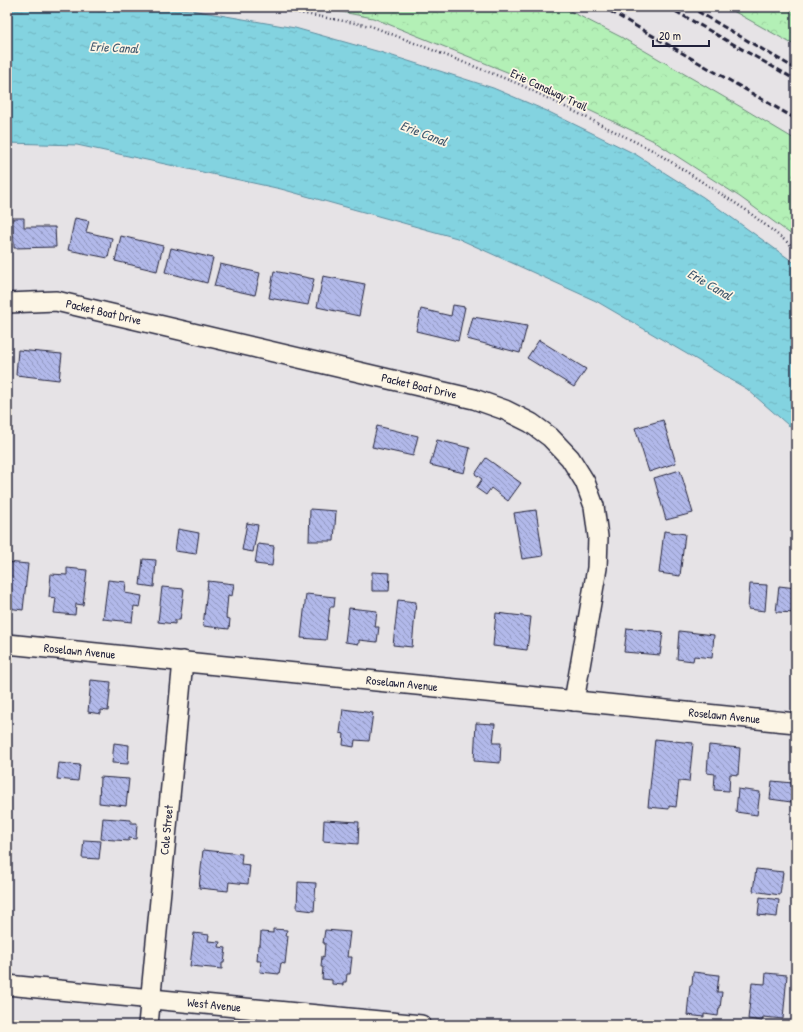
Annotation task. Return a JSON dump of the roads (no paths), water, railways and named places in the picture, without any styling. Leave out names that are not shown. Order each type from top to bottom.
[{"type":"street","name":"Packet Boat Drive","points":[[7,302],[56,301],[474,399],[505,410],[531,423],[550,437],[570,458],[585,482],[594,506],[598,537],[597,568],[574,701]]},
{"type":"street","name":"Roselawn Avenue","points":[[7,644],[796,724]]},
{"type":"street","name":"Cole Street","points":[[148,1025],[183,661]]},
{"type":"street","name":"West Avenue","points":[[7,985],[421,1025]]},
{"type":"water","name":"Erie Canal","points":[[7,7],[155,7],[191,10],[295,28],[380,52],[493,88],[547,111],[635,154],[703,197],[796,264],[796,432],[747,389],[596,301],[457,238],[281,189],[77,145],[7,143]]},
{"type":"railway","points":[[603,7],[796,119]]},
{"type":"railway","points":[[668,7],[796,80]]},
{"type":"railway","points":[[690,7],[796,69]]}]
